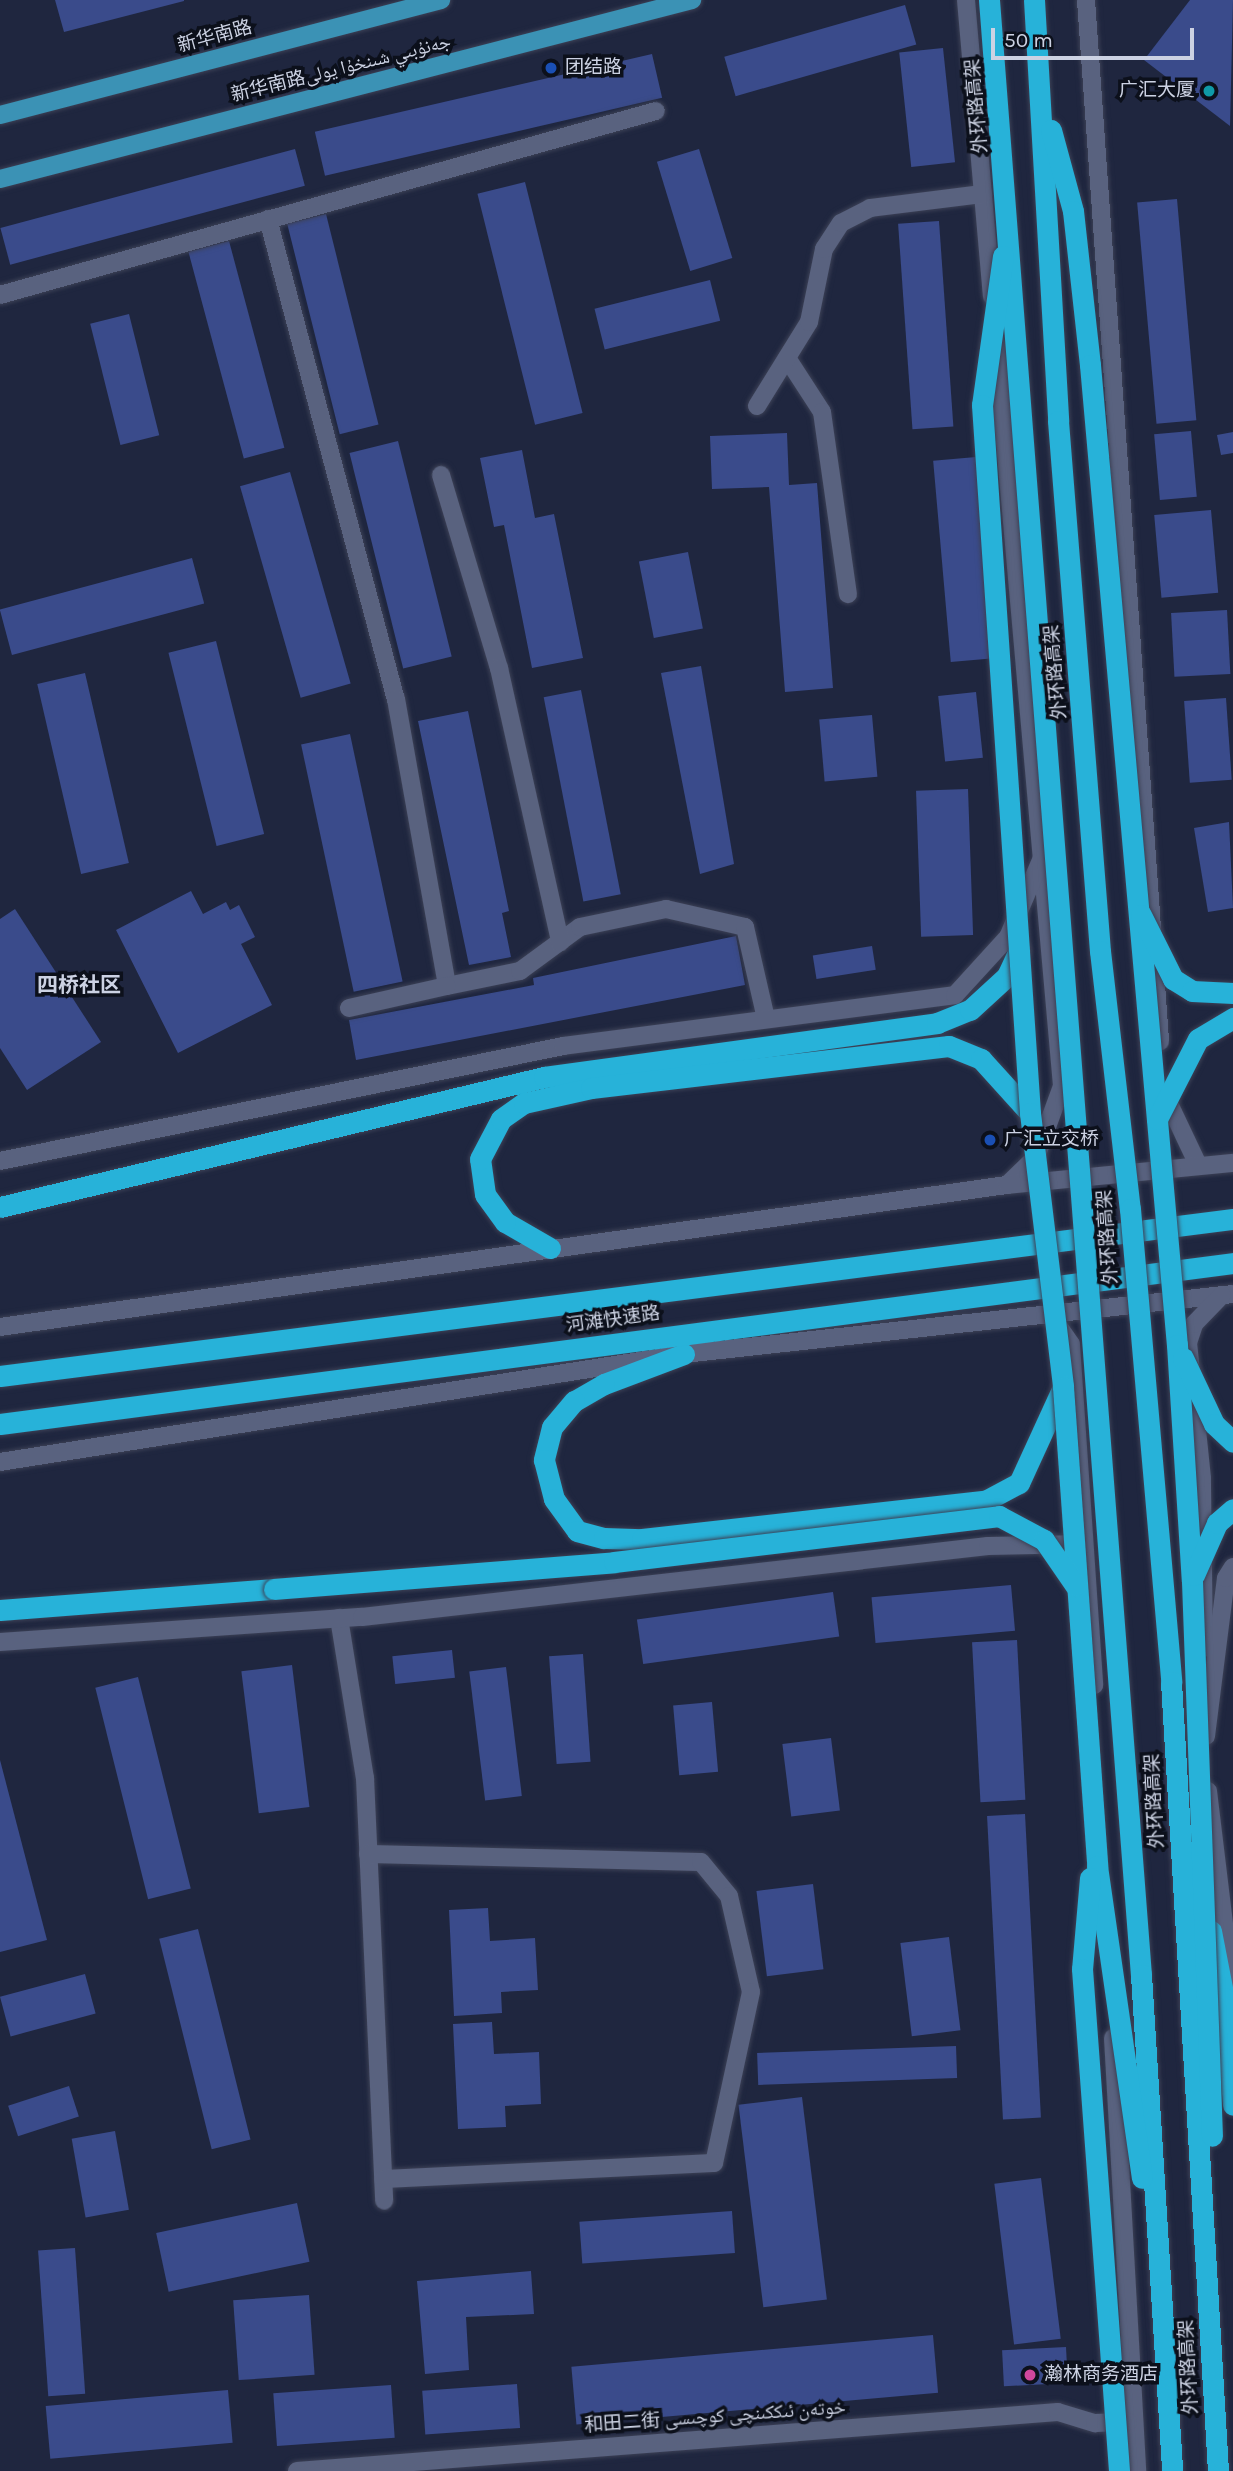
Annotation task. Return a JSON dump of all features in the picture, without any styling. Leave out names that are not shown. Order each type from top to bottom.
[{"type":"highway","name":"外环路高架","points":[[989,0],[1009,216],[1165,2336],[1171,2471]]},
{"type":"highway","name":"外环路高架","points":[[1034,0],[1058,421],[1100,951],[1130,1209],[1171,1682],[1218,2471]]},
{"type":"highway","points":[[1040,86],[1073,211],[1177,1345],[1192,1581],[1213,2162],[1218,2471]]},
{"type":"highway","points":[[1009,216],[982,405],[1030,1113],[1063,1387],[1094,1827],[1165,2336]]},
{"type":"highway","points":[[1136,904],[1173,979],[1192,990],[1233,993]]},
{"type":"highway","points":[[0,1207],[544,1077],[937,1023],[970,1010],[1007,976],[1019,950]]},
{"type":"highway","points":[[1156,1121],[1198,1039],[1233,1018]]},
{"type":"highway","points":[[550,1248],[505,1222],[485,1194],[480,1159],[501,1119],[524,1103],[591,1088],[949,1046],[981,1059],[1030,1113]]},
{"type":"highway","name":"河滩快速路","points":[[0,1376],[1233,1219]]},
{"type":"highway","name":"河滩快速路","points":[[0,1424],[1233,1263]]},
{"type":"highway","points":[[1177,1345],[1214,1424],[1233,1442]]},
{"type":"highway","points":[[684,1354],[604,1384],[574,1401],[552,1427],[544,1460],[554,1499],[577,1531],[604,1538],[642,1539],[987,1500],[1018,1483],[1063,1387]]},
{"type":"highway","points":[[1192,1581],[1217,1522],[1233,1509]]},
{"type":"highway","points":[[0,1610],[614,1562],[999,1516],[1044,1540],[1077,1589]]},
{"type":"highway","points":[[1094,1827],[1082,1969],[1119,2471]]},
{"type":"highway","points":[[1201,1878],[1224,1998],[1233,2105]]},
{"type":"main road","name":"新华南路","points":[[0,115],[441,0]]},
{"type":"main road","name":"新华南路جەنۇبىي شىنخۇا يولى","points":[[0,179],[692,0]]},
{"type":"street","points":[[966,0],[1062,1086],[1036,1157],[1007,1185]]},
{"type":"street","points":[[1086,0],[1163,1088],[1198,1166]]},
{"type":"street","points":[[0,295],[656,111]]},
{"type":"street","points":[[757,406],[809,322],[824,249],[841,223],[870,208],[983,194]]},
{"type":"street","points":[[268,219],[396,699],[447,986]]},
{"type":"street","points":[[787,358],[822,412],[848,594]]},
{"type":"street","points":[[441,475],[499,668],[560,942]]},
{"type":"street","points":[[0,1161],[563,1046],[956,995],[1008,937],[1042,857]]},
{"type":"street","points":[[349,1008],[520,971],[580,927],[666,909],[745,927],[766,1020]]},
{"type":"street","points":[[0,1326],[1007,1185],[1233,1163]]},
{"type":"street","points":[[0,1462],[684,1354],[1228,1295]]},
{"type":"street","points":[[1228,1295],[1194,1324],[1188,1343],[1202,1478],[1206,1737],[1231,1956],[1233,2000]]},
{"type":"street","points":[[1050,1314],[1071,1344],[1137,2471]]},
{"type":"street","points":[[0,1642],[339,1618],[988,1546],[1084,1544]]},
{"type":"street","points":[[1206,1737],[1226,1577],[1233,1567]]},
{"type":"street","points":[[339,1618],[365,1778],[384,2201]]},
{"type":"street","points":[[368,1854],[701,1862],[729,1896],[751,1993],[715,2163],[383,2179]]},
{"type":"street","name":"和田二街 خوتەن ئىككىنچى كوچىسى","points":[[297,2471],[1058,2412],[1095,2423],[1135,2421]]},
{"type":"building","points":[[55,0],[184,0],[184,1],[64,32]]},
{"type":"building","name":"广汇大厦","points":[[1190,0],[1233,0],[1230,126],[1144,60]]},
{"type":"building","points":[[905,5],[916,44],[736,96],[724,57]]},
{"type":"building","points":[[943,48],[955,162],[911,167],[899,53]]},
{"type":"building","points":[[652,54],[662,98],[325,176],[315,132]]},
{"type":"building","points":[[295,149],[305,186],[10,265],[0,228]]},
{"type":"building","points":[[699,149],[732,258],[690,271],[657,162]]},
{"type":"building","points":[[525,182],[583,413],[535,425],[477,194]]},
{"type":"building","points":[[1177,199],[1196,420],[1157,424],[1137,202]]},
{"type":"building","points":[[326,214],[378,425],[340,434],[287,224]]},
{"type":"building","points":[[939,221],[953,426],[912,429],[898,224]]},
{"type":"building","points":[[229,241],[284,448],[244,459],[188,252]]},
{"type":"building","points":[[710,280],[720,321],[605,350],[595,309]]},
{"type":"building","points":[[129,314],[159,435],[120,445],[90,324]]},
{"type":"building","points":[[1191,431],[1197,497],[1160,500],[1154,434]]},
{"type":"building","points":[[1233,432],[1233,453],[1221,455],[1217,435]]},
{"type":"building","points":[[787,433],[789,485],[817,483],[833,688],[785,692],[769,487],[712,489],[710,436]]},
{"type":"building","points":[[398,441],[452,656],[403,669],[349,453]]},
{"type":"building","points":[[522,450],[535,518],[554,514],[583,658],[532,668],[504,525],[494,527],[480,458]]},
{"type":"building","points":[[976,457],[994,658],[951,662],[933,461]]},
{"type":"building","points":[[290,472],[351,683],[301,698],[240,486]]},
{"type":"building","points":[[1211,510],[1218,593],[1161,598],[1154,515]]},
{"type":"building","points":[[688,552],[703,629],[654,638],[639,562]]},
{"type":"building","points":[[192,558],[204,603],[12,655],[0,609]]},
{"type":"building","points":[[1227,610],[1230,674],[1174,677],[1171,613]]},
{"type":"building","points":[[216,641],[264,834],[217,846],[168,653]]},
{"type":"building","points":[[701,666],[734,864],[700,874],[661,673]]},
{"type":"building","points":[[85,673],[129,863],[81,874],[37,684]]},
{"type":"building","points":[[581,690],[621,894],[583,901],[544,697]]},
{"type":"building","points":[[976,692],[983,758],[945,762],[938,696]]},
{"type":"building","points":[[1226,698],[1232,780],[1190,783],[1184,701]]},
{"type":"building","points":[[468,711],[509,911],[502,913],[511,957],[469,965],[418,721]]},
{"type":"building","points":[[872,715],[877,777],[825,781],[819,720]]},
{"type":"building","points":[[350,734],[403,981],[354,992],[301,744]]},
{"type":"building","points":[[968,789],[973,935],[921,937],[916,791]]},
{"type":"building","points":[[1229,822],[1233,908],[1208,912],[1194,828]]},
{"type":"building","points":[[191,891],[203,914],[226,902],[230,910],[239,905],[255,937],[241,944],[272,1005],[178,1053],[116,930]]},
{"type":"building","points":[[15,909],[101,1042],[27,1090],[0,1048],[0,919]]},
{"type":"building","points":[[736,936],[745,985],[356,1060],[349,1020],[534,985],[533,978]]},
{"type":"building","points":[[872,946],[876,970],[816,979],[813,955]]},
{"type":"building","points":[[1011,1585],[1015,1631],[876,1643],[872,1597]]},
{"type":"building","points":[[833,1592],[839,1637],[643,1664],[637,1620]]},
{"type":"building","points":[[1017,1640],[1025,1800],[980,1802],[972,1642]]},
{"type":"building","points":[[452,1650],[455,1678],[395,1684],[392,1656]]},
{"type":"building","points":[[583,1654],[591,1762],[557,1764],[549,1656]]},
{"type":"building","points":[[292,1665],[309,1807],[259,1813],[241,1671]]},
{"type":"building","points":[[506,1667],[522,1796],[485,1801],[469,1672]]},
{"type":"building","points":[[138,1677],[191,1889],[148,1899],[95,1688]]},
{"type":"building","points":[[712,1702],[718,1772],[679,1775],[673,1705]]},
{"type":"building","points":[[831,1738],[840,1810],[791,1816],[782,1744]]},
{"type":"building","points":[[0,1760],[47,1940],[0,1952]]},
{"type":"building","points":[[1025,1814],[1041,2118],[1003,2120],[987,1816]]},
{"type":"building","points":[[813,1884],[823,1969],[767,1976],[756,1891]]},
{"type":"building","points":[[488,1908],[490,1941],[535,1938],[538,1990],[501,1992],[502,2013],[454,2016],[449,1910]]},
{"type":"building","points":[[198,1929],[250,2140],[212,2149],[159,1939]]},
{"type":"building","points":[[949,1937],[960,2030],[912,2036],[900,1943]]},
{"type":"building","points":[[85,1974],[96,2014],[11,2036],[0,1997]]},
{"type":"building","points":[[492,2022],[494,2054],[539,2052],[541,2104],[505,2106],[506,2127],[458,2129],[453,2024]]},
{"type":"building","points":[[956,2046],[957,2078],[758,2085],[757,2053]]},
{"type":"building","points":[[69,2086],[79,2116],[18,2136],[8,2106]]},
{"type":"building","points":[[802,2097],[827,2299],[763,2307],[738,2105]]},
{"type":"building","points":[[115,2131],[129,2210],[86,2217],[72,2139]]},
{"type":"building","points":[[1041,2178],[1061,2339],[1014,2345],[994,2184]]},
{"type":"building","points":[[297,2203],[309,2262],[169,2292],[156,2233]]},
{"type":"building","points":[[732,2211],[735,2253],[582,2264],[579,2222]]},
{"type":"building","points":[[75,2248],[85,2394],[48,2396],[38,2251]]},
{"type":"building","points":[[531,2271],[534,2314],[466,2317],[469,2370],[425,2374],[417,2281]]},
{"type":"building","points":[[309,2295],[315,2375],[239,2380],[233,2300]]},
{"type":"building","points":[[933,2335],[938,2393],[576,2424],[571,2367]]},
{"type":"building","points":[[1066,2347],[1068,2383],[1004,2386],[1002,2350]]},
{"type":"building","points":[[517,2384],[520,2428],[425,2435],[422,2391]]},
{"type":"building","points":[[391,2385],[395,2438],[277,2446],[273,2393]]},
{"type":"building","points":[[228,2390],[233,2443],[50,2459],[46,2406]]},
{"type":"place","name":"团结路","points":[[551,68]]},
{"type":"place","name":"广汇大厦","points":[[1209,91]]},
{"type":"place","name":"广汇立交桥","points":[[990,1140]]},
{"type":"place","name":"瀚林商务酒店","points":[[1030,2375]]},
{"type":"district","name":"四桥社区","points":[[79,985]]}]
